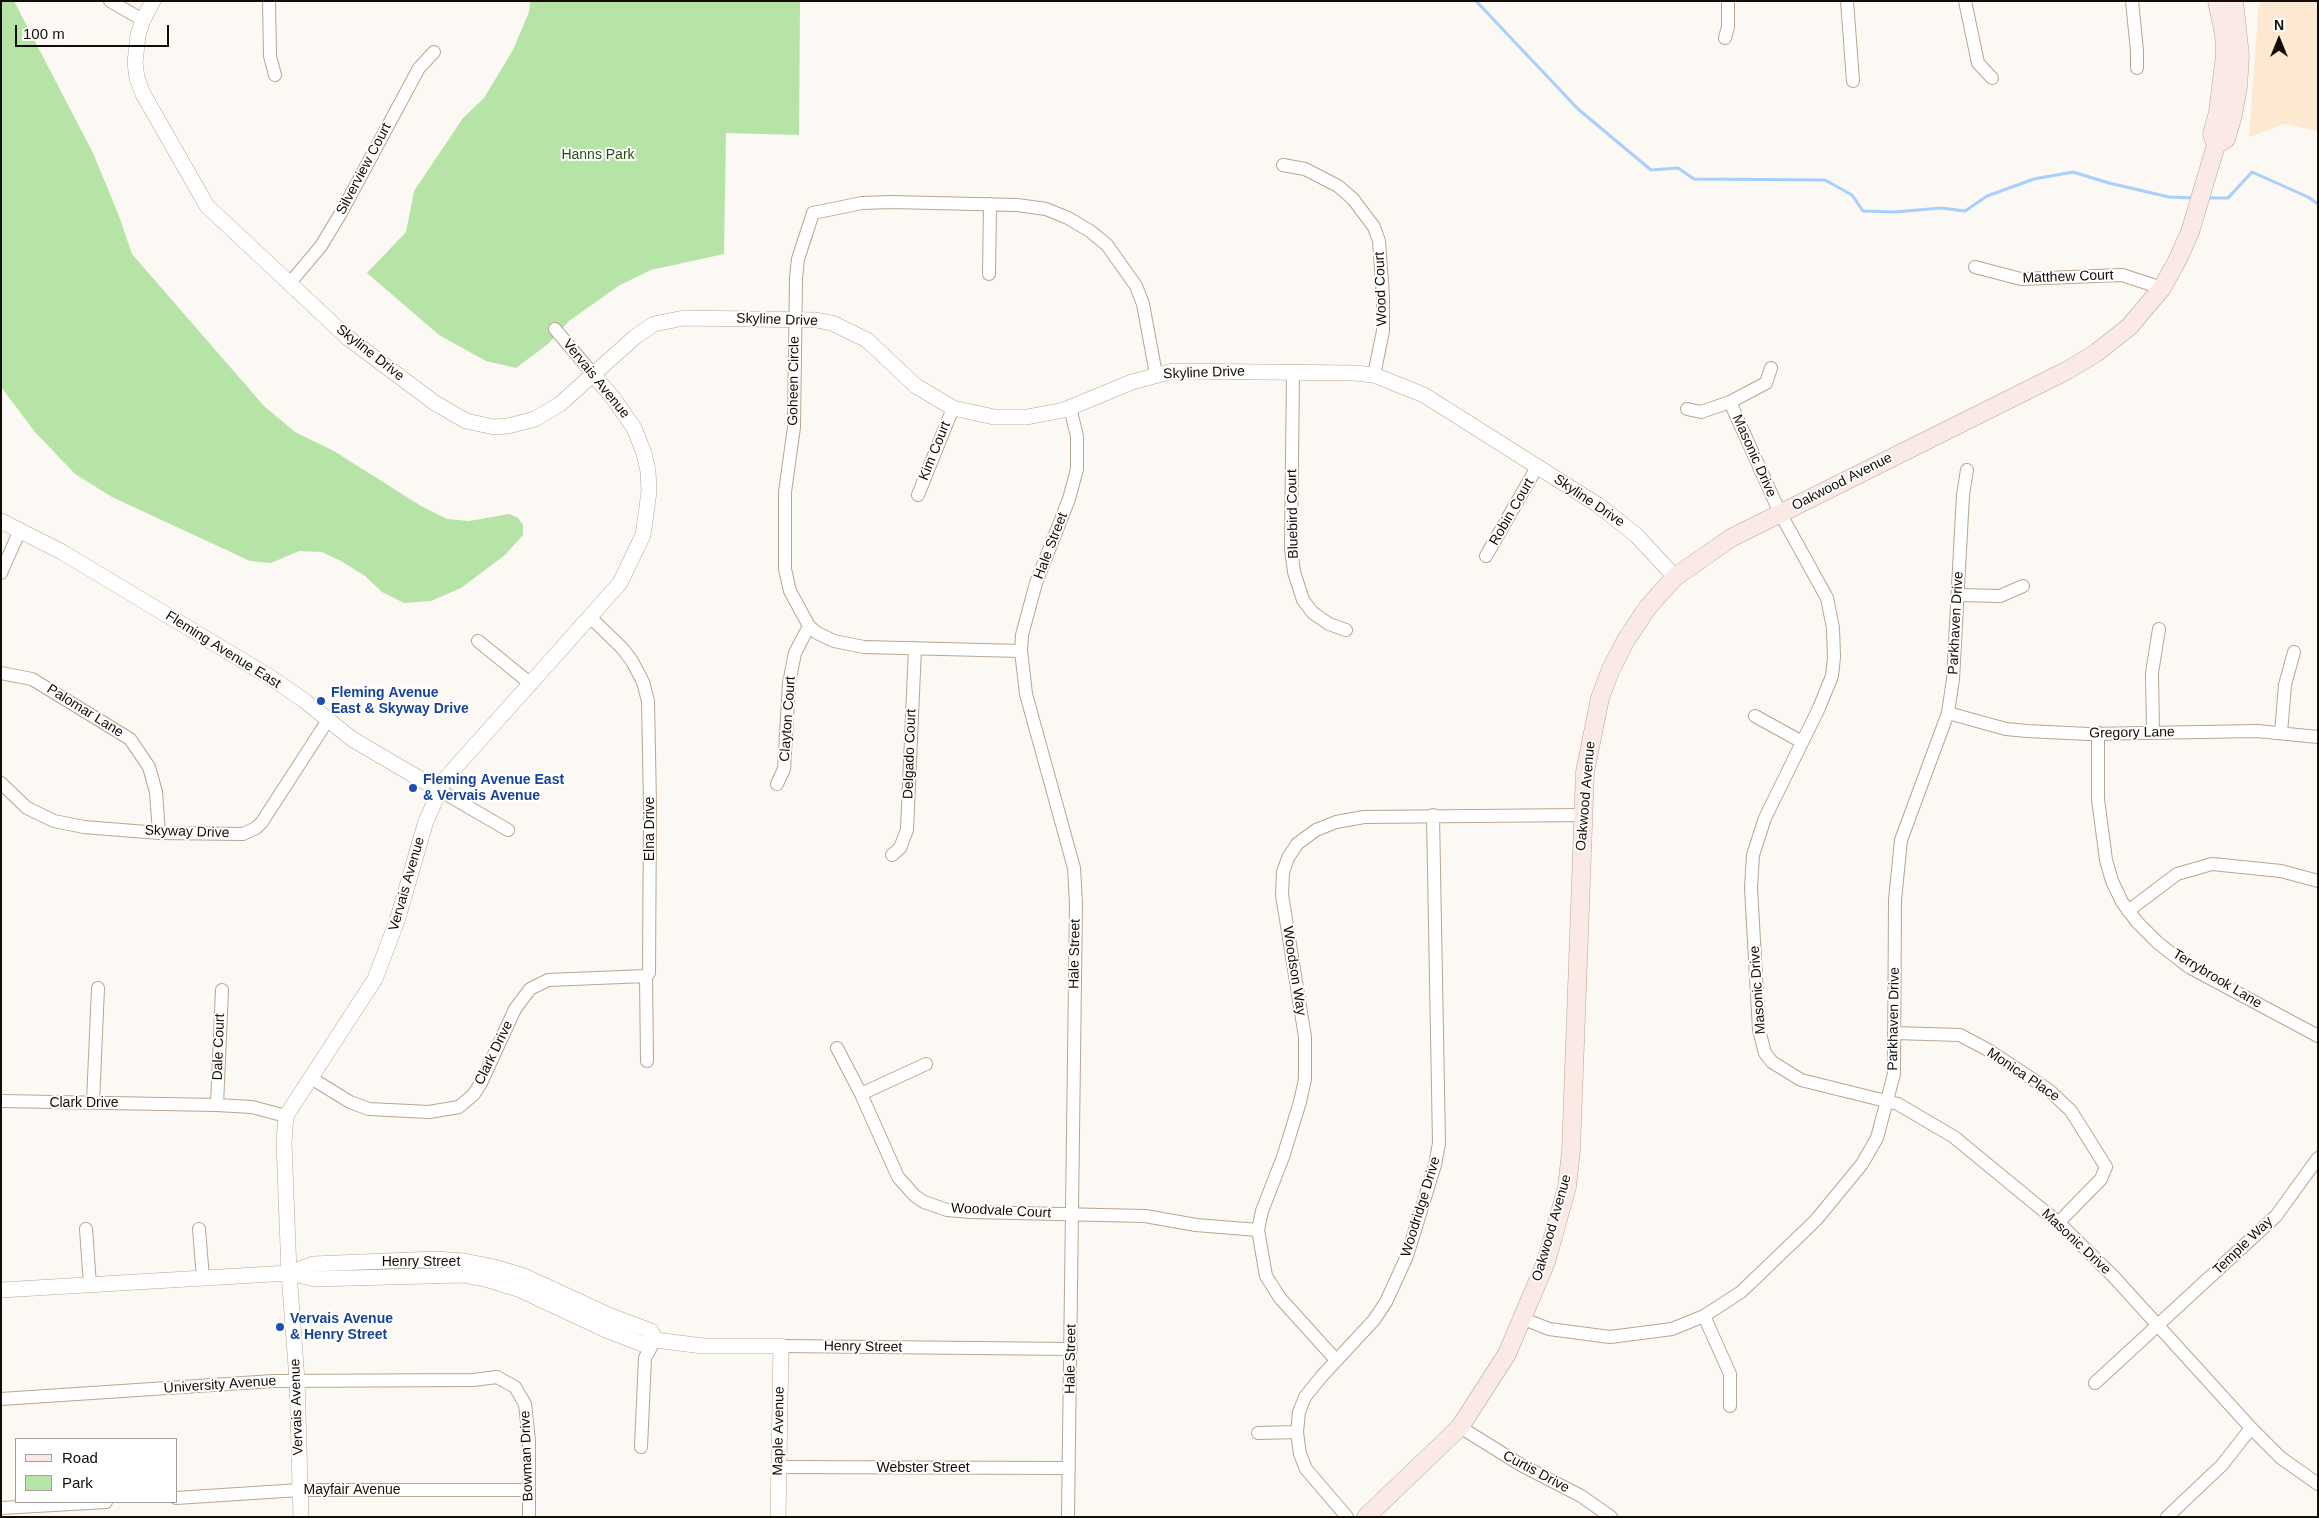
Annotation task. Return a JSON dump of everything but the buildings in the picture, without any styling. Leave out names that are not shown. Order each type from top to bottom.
[{"type":"main road","name":"Oakwood Avenue","points":[[1366,1517],[1460,1427],[1507,1354],[1524,1319],[1546,1262],[1567,1187],[1571,1151],[1583,815],[1590,739],[1600,698],[1611,669],[1626,640],[1648,607],[1675,577],[1731,538],[2068,370],[2096,353],[2129,327],[2162,288],[2177,261],[2190,232],[2216,145],[2212,134],[2218,112],[2224,55],[2224,34],[2218,1]]},
{"type":"main road","name":"Oakwood Avenue","points":[[2216,145],[2226,139],[2234,115],[2238,87],[2240,56],[2234,1]]},
{"type":"street","points":[[110,1],[143,20]]},
{"type":"street","name":"Skyline Drive","points":[[153,1],[138,35],[135,63],[137,78],[148,102],[207,206],[348,338],[435,403],[453,414],[478,424],[508,426],[535,419],[560,404],[635,337],[654,324],[684,318],[796,319],[832,323],[855,332],[874,346],[916,386],[953,408],[976,414],[1011,418],[1043,415],[1070,408],[1156,374],[1173,371],[1354,372],[1374,375],[1409,387],[1537,467],[1624,524],[1675,577]]},
{"type":"street","points":[[269,1],[270,56],[275,74]]},
{"type":"street","points":[[1725,38],[1728,27],[1728,1]]},
{"type":"street","points":[[1847,1],[1853,81]]},
{"type":"street","points":[[1965,1],[1978,63],[1992,78]]},
{"type":"street","points":[[2132,1],[2137,68]]},
{"type":"street","name":"Silverview Court","points":[[289,284],[321,246],[342,213],[419,68],[434,52]]},
{"type":"street","name":"Wood Court","points":[[1283,165],[1305,169],[1338,186],[1353,199],[1374,227],[1379,241],[1382,264],[1383,331],[1374,375]]},
{"type":"street","name":"Goheen Circle","points":[[809,626],[790,591],[785,569],[785,492],[794,427],[798,259],[813,214],[862,203],[990,204],[1046,209],[1075,222],[1107,245],[1136,286],[1143,304],[1156,374]]},
{"type":"street","points":[[989,274],[990,204]]},
{"type":"street","name":"Matthew Court","points":[[1975,267],[2021,279],[2122,275],[2162,288]]},
{"type":"street","name":"Vervais Avenue","points":[[301,1517],[297,1380],[289,1273],[284,1142],[286,1116],[375,979],[400,912],[426,821],[439,790],[458,764],[620,582],[643,536],[649,492],[648,471],[634,428],[613,398],[555,329]]},
{"type":"street","points":[[1687,410],[1701,412],[1730,402],[1766,383],[1771,368]]},
{"type":"street","name":"Bluebird Court","points":[[1293,372],[1292,549],[1294,572],[1303,600],[1313,613],[1329,624],[1346,630]]},
{"type":"street","name":"Masonic Drive","points":[[1730,402],[1780,513],[1827,598],[1833,628],[1834,657],[1832,676],[1765,818],[1753,854],[1751,888],[1759,1030],[1766,1053],[1786,1072],[1820,1086],[1888,1101],[1916,1114],[1954,1138],[2058,1223],[2113,1276],[2251,1428],[2281,1458],[2318,1484]]},
{"type":"street","name":"Kim Court","points":[[918,495],[953,408]]},
{"type":"street","name":"Hale Street","points":[[1068,1517],[1076,904],[1074,868],[1026,694],[1021,651],[1022,635],[1036,583],[1069,499],[1077,469],[1077,436],[1070,408]]},
{"type":"street","name":"Robin Court","points":[[1486,556],[1537,467]]},
{"type":"street","name":"Parkhaven Drive","points":[[1524,1319],[1549,1329],[1610,1337],[1672,1330],[1704,1316],[1741,1292],[1782,1254],[1839,1194],[1862,1164],[1877,1138],[1894,1074],[1895,900],[1902,840],[1948,713],[1953,679],[1966,470]]},
{"type":"street","name":"Fleming Avenue East","points":[[1,520],[62,552],[270,677],[376,755],[439,790]]},
{"type":"street","points":[[1,573],[20,530]]},
{"type":"street","points":[[1958,594],[2000,596],[2023,586]]},
{"type":"street","name":"Elna Drive","points":[[590,617],[622,648],[632,661],[643,682],[648,701],[649,973],[646,976],[647,1061]]},
{"type":"street","points":[[809,626],[834,640],[864,647],[1021,651]]},
{"type":"street","name":"Clayton Court","points":[[777,784],[784,769],[789,683],[795,653],[809,626]]},
{"type":"street","points":[[2153,732],[2152,673],[2160,629]]},
{"type":"street","points":[[478,641],[531,684]]},
{"type":"street","name":"Delgado Court","points":[[892,855],[900,848],[907,830],[915,648]]},
{"type":"street","points":[[2281,733],[2286,679],[2294,652]]},
{"type":"street","name":"Palomar Lane","points":[[1,673],[32,679],[130,739],[149,766],[156,792],[159,833]]},
{"type":"street","name":"Gregory Lane","points":[[1948,713],[2013,730],[2098,733],[2281,733],[2318,737]]},
{"type":"street","points":[[1755,716],[1802,742]]},
{"type":"street","name":"Skyway Drive","points":[[1,783],[27,808],[54,821],[84,827],[159,833],[243,834],[256,828],[328,720]]},
{"type":"street","name":"Terrybrook Lane","points":[[2098,733],[2098,799],[2102,837],[2112,881],[2128,911],[2158,943],[2189,967],[2318,1036]]},
{"type":"street","points":[[439,790],[508,830]]},
{"type":"street","name":"Woodridge Drive","points":[[1347,1517],[1306,1469],[1300,1454],[1297,1432],[1299,1412],[1305,1398],[1336,1360],[1374,1320],[1396,1283],[1429,1192],[1439,1143],[1433,815]]},
{"type":"street","name":"Woodson Way","points":[[1336,1360],[1280,1298],[1266,1276],[1258,1230],[1262,1210],[1283,1157],[1305,1079],[1305,1037],[1282,895],[1283,872],[1288,858],[1297,844],[1316,830],[1336,822],[1364,817],[1583,815]]},
{"type":"street","points":[[2128,911],[2177,874],[2212,864],[2281,871],[2318,881]]},
{"type":"street","name":"Clark Drive","points":[[311,1078],[350,1102],[369,1109],[429,1112],[459,1107],[474,1094],[481,1083],[515,1009],[530,989],[548,980],[646,976]]},
{"type":"street","points":[[94,1102],[98,988]]},
{"type":"street","name":"Dale Court","points":[[217,1105],[222,990]]},
{"type":"street","name":"Monica Place","points":[[1894,1033],[1960,1035],[1990,1051],[2050,1091],[2071,1111],[2106,1167],[2101,1179],[2058,1223]]},
{"type":"street","name":"Woodvale Court","points":[[836,1048],[861,1094],[898,1177],[915,1196],[924,1202],[947,1210],[970,1212],[1145,1216],[1196,1225],[1258,1230]]},
{"type":"street","points":[[861,1094],[926,1064]]},
{"type":"street","name":"Clark Drive","points":[[1,1101],[217,1105],[252,1108],[286,1116]]},
{"type":"street","name":"Temple Way","points":[[2095,1383],[2159,1326],[2276,1216],[2318,1158]]},
{"type":"street","points":[[199,1228],[203,1278]]},
{"type":"street","points":[[86,1229],[90,1285]]},
{"type":"street","name":"Henry Street","points":[[1,1290],[289,1273],[315,1279],[437,1274],[489,1280],[518,1289],[606,1330],[645,1345],[654,1340],[703,1346],[1071,1349]]},
{"type":"street","points":[[1704,1316],[1730,1374],[1730,1406]]},
{"type":"street","points":[[641,1447],[645,1358],[654,1340]]},
{"type":"street","name":"Maple Avenue","points":[[778,1517],[780,1346]]},
{"type":"street","name":"University Avenue","points":[[1,1400],[297,1380],[473,1380],[499,1378]]},
{"type":"street","name":"Bowman Drive","points":[[499,1378],[515,1387],[525,1404],[529,1441],[529,1517]]},
{"type":"street","name":"Curtis Drive","points":[[1460,1427],[1520,1465],[1581,1496],[1611,1517]]},
{"type":"street","points":[[2168,1517],[2222,1465],[2251,1428]]},
{"type":"street","points":[[1258,1433],[1297,1432]]},
{"type":"street","name":"Webster Street","points":[[778,1467],[1069,1468]]},
{"type":"street","name":"Mayfair Avenue","points":[[178,1498],[300,1490],[529,1490]]},
{"type":"street","points":[[1,1508],[88,1503]]},
{"type":"shaded area","points":[[2259,1],[2318,1],[2318,131],[2285,124],[2249,137]]},
{"type":"green space","points":[[1,1],[14,1],[93,153],[119,216],[132,254],[264,406],[295,432],[334,451],[421,506],[447,519],[469,521],[509,514],[518,518],[523,525],[523,535],[505,555],[461,588],[431,601],[404,603],[382,592],[365,576],[341,561],[322,552],[299,551],[271,563],[250,561],[112,497],[75,474],[35,432],[1,387]]},
{"type":"green space","name":"Hanns Park","points":[[530,1],[800,1],[799,135],[726,133],[724,254],[651,270],[620,285],[569,321],[548,344],[516,368],[486,361],[439,335],[367,273],[406,232],[414,191],[463,118],[484,98],[513,50],[529,12]]},
{"type":"waterway","points":[[1476,1],[1578,109],[1651,170],[1678,168],[1694,179],[1825,180],[1852,195],[1863,211],[1895,212],[1941,208],[1965,211],[1987,196],[2034,179],[2073,172],[2109,183],[2169,197],[2195,198]]},
{"type":"waterway","points":[[2206,198],[2228,198],[2252,172],[2308,197],[2318,204]]},
{"type":"place","name":"Fleming Avenue East & Skyway Drive","points":[[321,701]]},
{"type":"place","name":"Fleming Avenue East & Vervais Avenue","points":[[413,788]]},
{"type":"place","name":"Vervais Avenue & Henry Street","points":[[280,1327]]}]
